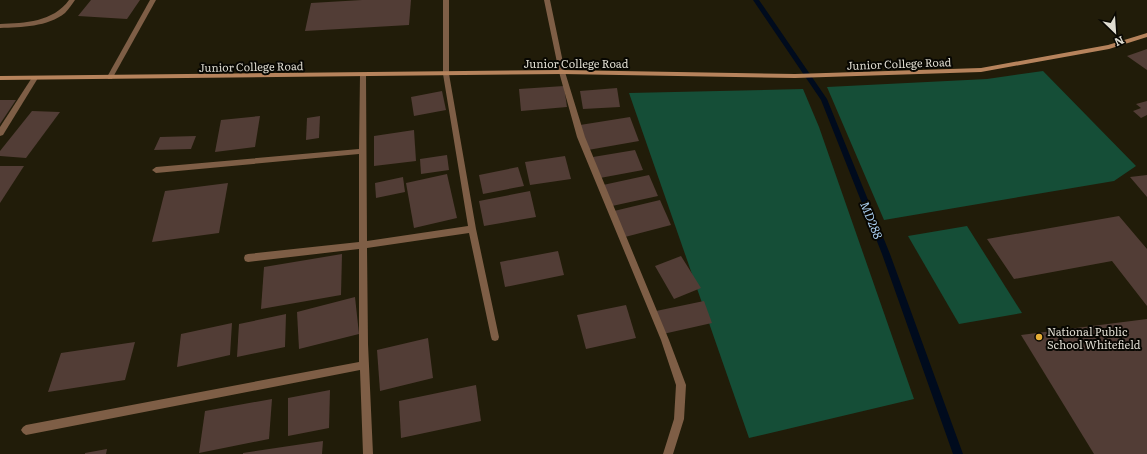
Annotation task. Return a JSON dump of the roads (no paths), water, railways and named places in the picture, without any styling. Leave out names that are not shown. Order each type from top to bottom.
[{"type":"street","points":[[0,26],[25,25],[46,19],[62,12],[72,0]]},
{"type":"street","points":[[110,77],[153,0]]},
{"type":"street","points":[[446,0],[446,74],[472,229],[495,337]]},
{"type":"street","points":[[548,0],[562,72],[581,137],[665,340],[681,385],[679,419],[668,454]]},
{"type":"street","name":"Junior College Road","points":[[0,78],[562,72],[795,76],[981,70],[1109,47],[1147,35]]},
{"type":"street","points":[[362,74],[364,365],[368,454]]},
{"type":"street","points":[[0,133],[35,78]]},
{"type":"street","points":[[156,170],[363,151]]},
{"type":"street","points":[[248,258],[363,245],[472,229]]},
{"type":"street","points":[[26,430],[364,365]]},
{"type":"waterway","name":"MD288","points":[[756,0],[824,99],[886,254],[958,454]]},
{"type":"place","name":"National Public School Whitefield","points":[[1039,337]]}]
